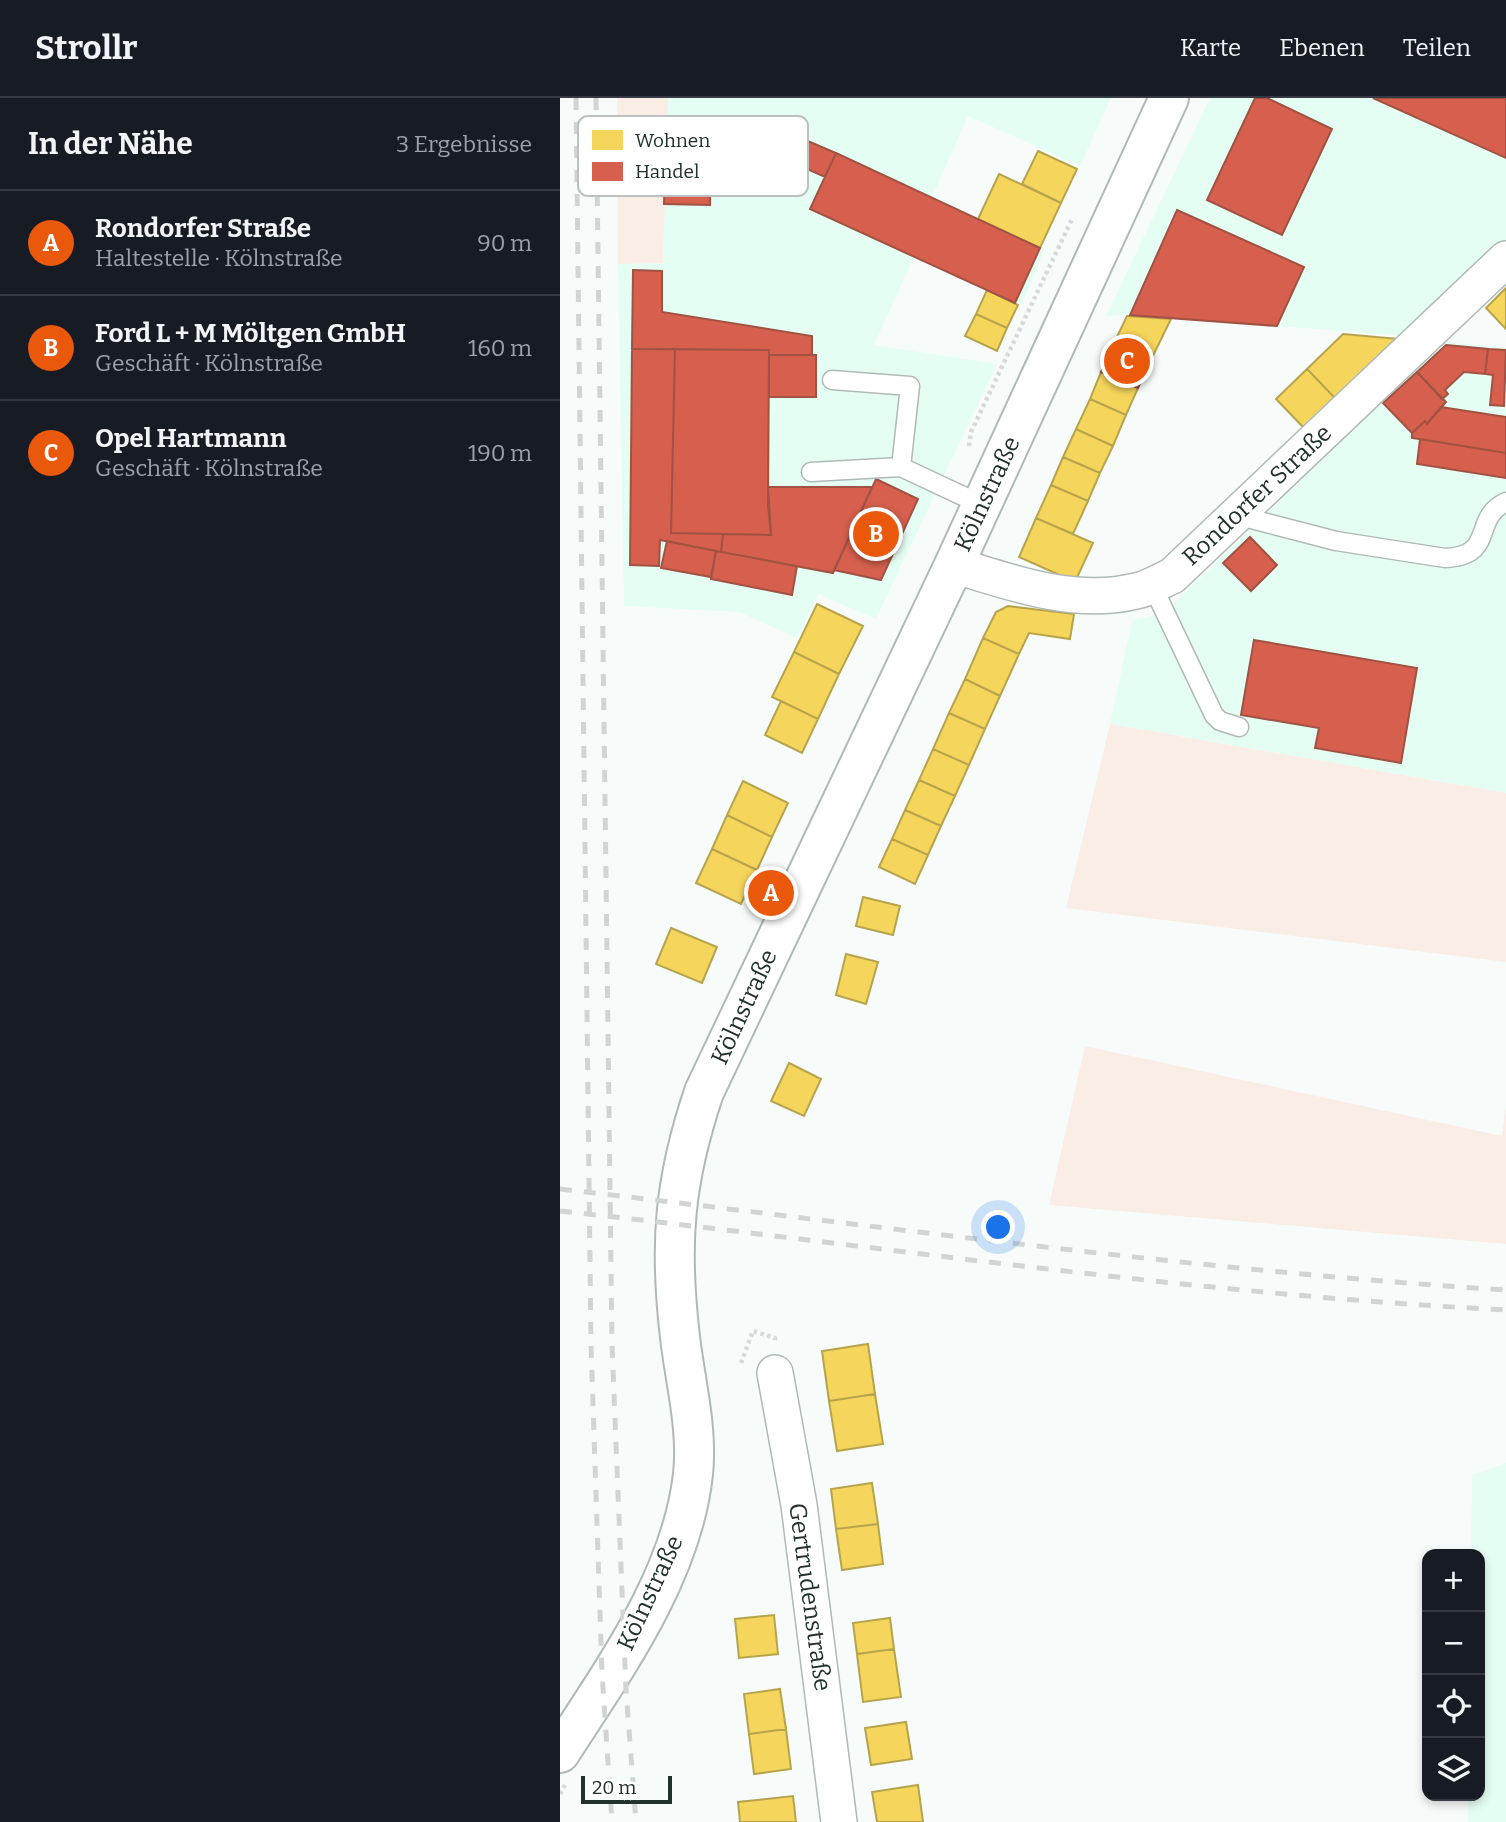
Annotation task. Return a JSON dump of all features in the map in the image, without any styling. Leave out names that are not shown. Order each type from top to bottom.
[{"type":"main road","name":"Kölnstraße","points":[[560,1753],[614,1668],[660,1583],[684,1521],[693,1472],[674,1247],[678,1186],[693,1125],[715,1068],[954,565],[1168,98]]},
{"type":"street","name":"Rondorfer Straße","points":[[954,565],[1026,587],[1105,597],[1139,591],[1171,576],[1506,259]]},
{"type":"street","name":"Gertrudenstraße","points":[[775,1373],[799,1505],[839,1822]]},
{"type":"lane","points":[[832,380],[911,386],[901,467]]},
{"type":"lane","points":[[811,472],[901,467],[982,505]]},
{"type":"lane","points":[[1236,515],[1336,541],[1445,558],[1471,554],[1480,544],[1489,515],[1506,502]]},
{"type":"lane","points":[[1152,585],[1214,715],[1220,721],[1239,727]]},
{"type":"path","points":[[741,1363],[753,1331],[775,1338]]},
{"type":"shaded area","points":[[617,98],[668,98],[667,116],[617,116]]},
{"type":"shaded area","points":[[668,98],[1111,98],[1080,166],[968,116],[932,197],[1045,248],[1022,304],[914,257],[874,345],[997,364],[876,619],[818,594],[797,638],[739,612],[624,606],[618,264],[663,262],[665,196],[808,196],[808,116],[667,116]]},
{"type":"shaded area","points":[[1210,98],[1506,98],[1506,249],[1421,337],[1130,315],[1106,316]]},
{"type":"shaded area","points":[[618,196],[665,196],[663,263],[618,264]]},
{"type":"shaded area","points":[[1445,342],[1506,348],[1506,793],[1110,724],[1132,620],[1151,616],[1171,606]]},
{"type":"shaded area","points":[[1110,724],[1506,793],[1506,962],[1066,908]]},
{"type":"shaded area","points":[[1085,1046],[1502,1136],[1506,1107],[1506,1244],[1049,1205]]},
{"type":"shaded area","points":[[1506,1463],[1506,1822],[1468,1822],[1468,1801],[1485,1801],[1485,1549],[1471,1549],[1472,1475]]},
{"type":"building: Wohnen","points":[[1038,151],[1077,169],[1061,203],[1022,184]]},
{"type":"building: Wohnen","points":[[999,174],[1061,203],[1040,248],[978,219]]},
{"type":"building: Wohnen","points":[[1506,288],[1506,329],[1486,308]]},
{"type":"building: Wohnen","points":[[987,290],[1018,305],[1007,328],[976,314]]},
{"type":"building: Wohnen","points":[[976,314],[1007,328],[997,351],[965,336]]},
{"type":"building: Wohnen","points":[[1127,316],[1171,319],[1151,360],[1114,343]]},
{"type":"building: Wohnen","points":[[1343,334],[1399,339],[1336,399],[1307,369]]},
{"type":"building: Wohnen","points":[[1307,369],[1336,399],[1304,428],[1276,399]]},
{"type":"building: Wohnen","points":[[1101,372],[1138,388],[1126,415],[1090,399]]},
{"type":"building: Wohnen","points":[[1090,399],[1126,415],[1113,446],[1076,429]]},
{"type":"building: Wohnen","points":[[1076,429],[1113,446],[1100,473],[1063,457]]},
{"type":"building: Wohnen","points":[[1063,457],[1100,473],[1088,501],[1051,485]]},
{"type":"building: Wohnen","points":[[1051,485],[1088,501],[1073,534],[1036,518]]},
{"type":"building: Wohnen","points":[[1036,518],[1093,543],[1075,582],[1019,557]]},
{"type":"building: Wohnen","points":[[817,604],[863,626],[839,674],[794,652]]},
{"type":"building: Wohnen","points":[[1008,606],[1074,614],[1070,639],[1029,633],[1019,654],[983,638],[996,612]]},
{"type":"building: Wohnen","points":[[983,638],[1019,654],[1000,696],[965,679]]},
{"type":"building: Wohnen","points":[[794,652],[839,674],[818,719],[772,697]]},
{"type":"building: Wohnen","points":[[965,679],[1000,696],[985,729],[949,713]]},
{"type":"building: Wohnen","points":[[781,701],[818,719],[802,753],[765,735]]},
{"type":"building: Wohnen","points":[[949,713],[985,729],[969,765],[933,749]]},
{"type":"building: Wohnen","points":[[933,749],[969,765],[955,796],[919,780]]},
{"type":"building: Wohnen","points":[[919,780],[955,796],[941,826],[905,810]]},
{"type":"building: Wohnen","points":[[743,781],[788,803],[772,837],[727,815]]},
{"type":"building: Wohnen","points":[[905,810],[941,826],[928,855],[892,839]]},
{"type":"building: Wohnen","points":[[727,815],[772,837],[757,870],[712,849]]},
{"type":"building: Wohnen","points":[[892,839],[928,855],[915,884],[879,867]]},
{"type":"building: Wohnen","points":[[712,849],[757,870],[741,904],[696,883]]},
{"type":"building: Wohnen","points":[[863,897],[900,906],[893,935],[856,926]]},
{"type":"building: Wohnen","points":[[671,928],[717,947],[702,983],[656,964]]},
{"type":"building: Wohnen","points":[[846,954],[878,962],[866,1004],[836,995]]},
{"type":"building: Wohnen","points":[[789,1063],[821,1079],[804,1116],[771,1101]]},
{"type":"building: Wohnen","points":[[868,1344],[875,1394],[829,1401],[822,1351]]},
{"type":"building: Wohnen","points":[[875,1394],[883,1444],[837,1451],[829,1401]]},
{"type":"building: Wohnen","points":[[872,1483],[878,1524],[836,1529],[831,1489]]},
{"type":"building: Wohnen","points":[[878,1524],[883,1564],[842,1570],[836,1529]]},
{"type":"building: Wohnen","points":[[774,1615],[778,1654],[739,1658],[735,1619]]},
{"type":"building: Wohnen","points":[[890,1618],[894,1649],[857,1654],[853,1623]]},
{"type":"building: Wohnen","points":[[894,1649],[901,1697],[863,1702],[857,1654]]},
{"type":"building: Wohnen","points":[[780,1689],[786,1729],[749,1734],[744,1694]]},
{"type":"building: Wohnen","points":[[906,1722],[912,1759],[871,1765],[865,1728]]},
{"type":"building: Wohnen","points":[[786,1729],[791,1769],[754,1774],[749,1734]]},
{"type":"building: Wohnen","points":[[918,1785],[923,1822],[877,1822],[872,1792]]},
{"type":"building: Wohnen","points":[[793,1796],[796,1822],[740,1822],[738,1802]]},
{"type":"building: Handel","points":[[1255,98],[1267,98],[1332,129],[1282,235],[1207,200]]},
{"type":"building: Handel","points":[[1373,98],[1506,98],[1506,158]]},
{"type":"building: Handel","points":[[808,141],[836,153],[825,177],[808,169]]},
{"type":"building: Handel","points":[[836,153],[1040,248],[1015,303],[810,209]]},
{"type":"building: Handel","points":[[664,196],[710,196],[710,205],[664,204]]},
{"type":"building: Handel","points":[[1177,210],[1304,267],[1277,326],[1130,315]]},
{"type":"building: Handel","points":[[633,270],[662,271],[662,312],[812,336],[812,355],[769,355],[769,350],[632,349]]},
{"type":"building: Handel","points":[[1114,343],[1151,360],[1138,388],[1101,372]]},
{"type":"building: Handel","points":[[1446,345],[1488,349],[1485,374],[1464,372],[1445,390],[1448,394],[1442,399],[1417,372]]},
{"type":"building: Handel","points":[[632,349],[675,349],[671,533],[723,534],[721,552],[660,540],[659,566],[630,565]]},
{"type":"building: Handel","points":[[675,349],[769,350],[768,505],[771,535],[671,533]]},
{"type":"building: Handel","points":[[1488,349],[1506,350],[1504,406],[1490,405],[1493,375],[1485,374]]},
{"type":"building: Handel","points":[[769,355],[816,355],[816,397],[769,397]]},
{"type":"building: Handel","points":[[1417,372],[1446,402],[1427,424],[1425,421],[1412,433],[1383,403]]},
{"type":"building: Handel","points":[[1441,407],[1506,417],[1506,453],[1412,438],[1412,433],[1425,421],[1427,424]]},
{"type":"building: Handel","points":[[1420,439],[1506,453],[1506,478],[1417,464]]},
{"type":"building: Handel","points":[[876,479],[918,499],[881,580],[834,570]]},
{"type":"building: Handel","points":[[768,487],[872,487],[833,573],[721,552],[723,534],[771,535]]},
{"type":"building: Handel","points":[[1250,537],[1277,565],[1251,591],[1223,563]]},
{"type":"building: Handel","points":[[667,541],[716,551],[711,577],[661,568]]},
{"type":"building: Handel","points":[[716,551],[797,566],[792,595],[711,579]]},
{"type":"building: Handel","points":[[1254,640],[1417,668],[1401,763],[1315,748],[1319,728],[1241,715]]},
{"type":"railway","points":[[576,98],[591,1345],[602,1673],[612,1822]]},
{"type":"railway","points":[[596,98],[596,116]]},
{"type":"railway","points":[[597,196],[612,1345],[626,1690],[636,1822]]},
{"type":"railway","points":[[560,1189],[1150,1259],[1506,1290]]},
{"type":"railway","points":[[560,1211],[1151,1281],[1388,1303],[1506,1310]]},
{"type":"place","name":"Opel Hartmann","points":[[1127,361]]},
{"type":"place","name":"Ford L + M Möltgen GmbH","points":[[876,534]]},
{"type":"place","name":"Rondorfer Straße","points":[[771,893]]}]
